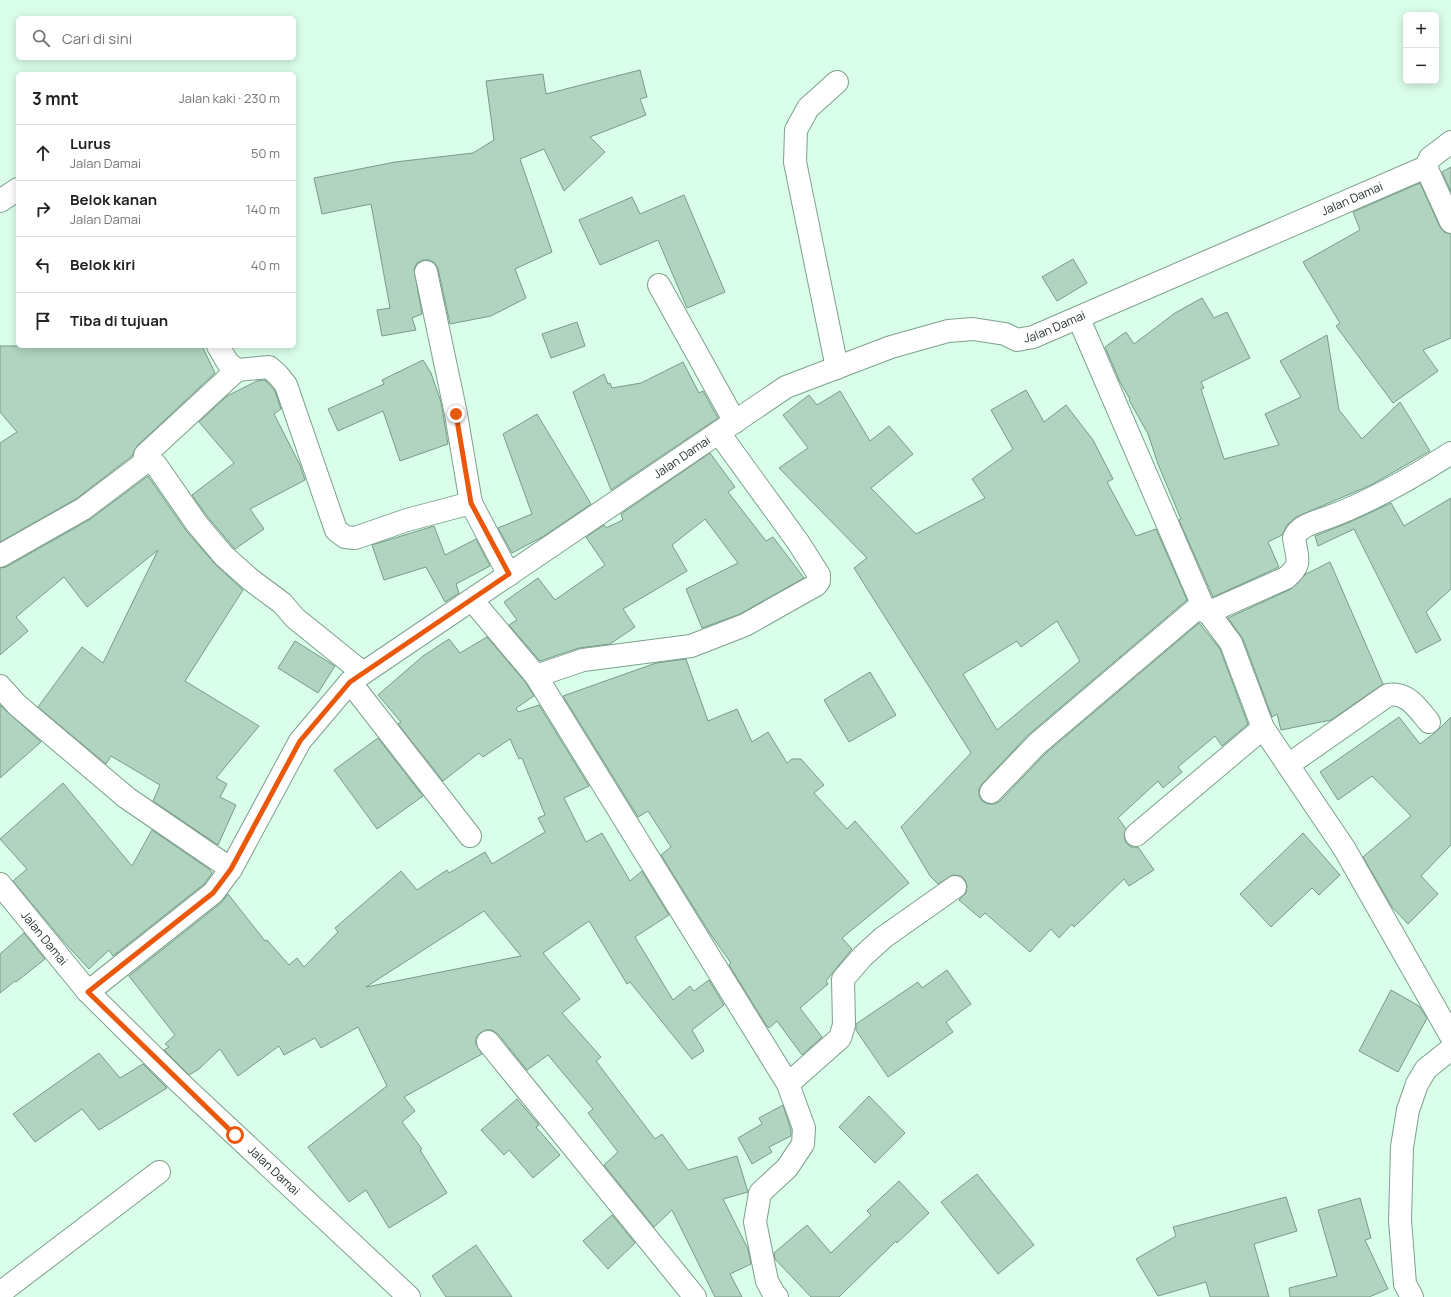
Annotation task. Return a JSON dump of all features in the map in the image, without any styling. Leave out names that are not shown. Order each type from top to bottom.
[{"type":"street","points":[[837,82],[808,108],[796,130],[795,162],[837,368]]},
{"type":"street","points":[[1451,142],[1430,158],[1426,167],[1451,222]]},
{"type":"street","name":"Jalan Damai","points":[[88,992],[213,893],[231,869],[300,741],[356,678],[786,387],[891,347],[948,331],[973,329],[1006,334],[1017,340],[1033,338],[1426,167]]},
{"type":"street","points":[[0,201],[16,190]]},
{"type":"street","points":[[426,272],[456,414],[471,503],[509,574]]},
{"type":"street","points":[[536,676],[584,660],[691,646],[746,625],[816,585],[819,581],[820,575],[727,427],[660,285]]},
{"type":"street","points":[[1079,319],[1204,608],[1231,643],[1263,728],[1344,848],[1451,1036]]},
{"type":"street","points":[[219,348],[228,363],[237,370]]},
{"type":"street","points":[[144,463],[145,455],[237,370],[269,367],[286,385],[336,530],[345,537],[355,538],[407,520],[471,503]]},
{"type":"street","points":[[991,792],[1037,744],[1204,608],[1286,578],[1296,569],[1297,563],[1294,538],[1296,532],[1301,528],[1346,511],[1388,491],[1451,453]]},
{"type":"street","points":[[0,556],[83,509],[144,463],[150,461],[156,465],[197,524],[224,556],[251,580],[282,603],[295,618],[356,678],[470,836]]},
{"type":"street","points":[[472,600],[536,676],[788,1084],[804,1128],[803,1144],[787,1168],[760,1193],[755,1222],[767,1281],[774,1296]]},
{"type":"street","points":[[0,686],[17,705],[127,798],[231,869]]},
{"type":"street","points":[[1288,765],[1388,695],[1396,693],[1403,695],[1429,722]]},
{"type":"street","points":[[1136,835],[1263,728]]},
{"type":"street","name":"Jalan Damai","points":[[0,884],[88,992],[179,1082],[410,1297]]},
{"type":"street","points":[[788,1084],[840,1038],[844,1025],[845,1012],[842,995],[843,979],[863,956],[884,938],[955,887]]},
{"type":"street","points":[[488,1042],[695,1297]]},
{"type":"street","points":[[1412,1297],[1405,1284],[1400,1220],[1402,1147],[1407,1117],[1417,1084],[1426,1069],[1451,1049]]},
{"type":"street","points":[[0,1293],[159,1172]]},
{"type":"building","points":[[640,70],[647,97],[640,99],[646,115],[590,137],[605,152],[564,191],[544,149],[520,159],[552,252],[515,269],[526,298],[491,316],[450,324],[438,269],[435,263],[430,260],[423,260],[417,263],[414,269],[422,314],[412,318],[416,330],[382,336],[377,310],[390,308],[371,204],[322,214],[314,178],[395,162],[473,153],[494,140],[486,81],[543,74],[546,94]]},
{"type":"building","points":[[1451,167],[1451,192],[1442,172]]},
{"type":"building","points":[[1420,183],[1440,227],[1444,232],[1451,234],[1451,338],[1423,350],[1438,371],[1393,403],[1336,326],[1340,323],[1303,262],[1360,230],[1353,212]]},
{"type":"building","points":[[684,195],[725,292],[687,308],[658,240],[600,265],[579,220],[632,197],[640,214]]},
{"type":"building","points":[[1073,259],[1087,283],[1057,301],[1042,277]]},
{"type":"building","points":[[1202,298],[1214,318],[1227,312],[1250,358],[1201,382],[1204,388],[1201,389],[1224,459],[1279,445],[1265,414],[1301,397],[1280,361],[1327,335],[1339,410],[1362,439],[1400,402],[1430,451],[1371,485],[1296,517],[1287,525],[1282,535],[1268,542],[1279,567],[1213,597],[1179,520],[1181,519],[1158,464],[1148,434],[1120,382],[1105,347],[1126,332],[1134,344],[1175,313]]},
{"type":"building","points":[[577,322],[585,346],[551,358],[542,334]]},
{"type":"building","points":[[0,346],[16,346],[16,348],[203,348],[215,373],[137,446],[132,456],[76,499],[0,542],[0,443],[17,432],[0,412]]},
{"type":"building","points":[[423,360],[431,373],[441,402],[448,444],[400,461],[383,411],[338,431],[328,409],[384,384],[382,380]]},
{"type":"building","points":[[683,362],[699,393],[703,391],[718,418],[611,490],[573,392],[604,374],[608,384],[610,383],[612,388],[641,383]]},
{"type":"building","points":[[265,380],[275,391],[281,409],[274,414],[300,465],[305,480],[250,509],[264,529],[235,549],[207,516],[192,495],[234,463],[199,422],[227,396],[257,381]]},
{"type":"building","points":[[1026,390],[1044,422],[1066,405],[1093,440],[1113,479],[1107,482],[1136,536],[1156,529],[1187,600],[1028,735],[982,784],[979,789],[979,795],[982,801],[988,804],[995,804],[1000,801],[1046,753],[1199,623],[1220,649],[1248,724],[1222,746],[1215,736],[1178,767],[1182,772],[1163,788],[1158,781],[1118,818],[1126,829],[1124,837],[1126,843],[1131,847],[1138,847],[1154,870],[1129,886],[1124,879],[1074,927],[1072,924],[1059,938],[1051,929],[1030,952],[985,913],[980,918],[959,900],[966,893],[967,886],[965,880],[961,876],[953,875],[938,884],[930,876],[901,827],[971,753],[854,568],[867,558],[779,468],[808,448],[783,415],[809,395],[817,405],[840,391],[870,441],[889,426],[913,454],[871,488],[916,534],[985,498],[972,479],[1013,449],[991,410]],"holes":[[[1057,621],[1080,661],[997,730],[963,674],[1017,641],[1021,647]]]},
{"type":"building","points":[[537,414],[591,504],[544,536],[512,553],[498,528],[532,514],[503,434]]},
{"type":"building","points":[[710,453],[735,487],[728,492],[766,541],[773,537],[804,578],[740,614],[702,628],[686,589],[738,563],[705,519],[672,545],[687,571],[623,609],[635,627],[610,644],[579,648],[540,661],[509,625],[517,620],[504,602],[538,578],[555,600],[605,565],[586,537],[604,525],[606,528],[623,520],[621,514]]},
{"type":"building","points":[[148,476],[187,532],[215,564],[243,590],[185,681],[259,726],[216,778],[227,784],[220,797],[236,805],[218,845],[153,801],[160,785],[111,756],[106,764],[38,707],[82,647],[103,663],[158,550],[87,607],[64,577],[16,617],[28,631],[0,655],[0,568],[6,567],[89,520]]},
{"type":"building","points":[[1451,498],[1451,589],[1426,612],[1441,640],[1416,653],[1354,529],[1318,546],[1315,536],[1391,503],[1404,526]]},
{"type":"building","points":[[434,526],[445,555],[476,539],[490,566],[456,584],[459,593],[445,602],[426,567],[384,580],[372,545]]},
{"type":"building","points":[[1330,562],[1383,684],[1331,720],[1281,730],[1277,714],[1272,717],[1243,639],[1228,618],[1291,589],[1306,574]]},
{"type":"building","points":[[487,637],[526,683],[534,696],[516,708],[518,712],[539,705],[589,786],[564,798],[586,842],[602,833],[630,881],[642,871],[669,915],[635,937],[673,1000],[690,986],[694,991],[709,980],[724,1005],[692,1030],[704,1051],[692,1059],[630,982],[627,984],[589,921],[543,953],[580,999],[562,1013],[601,1057],[596,1061],[655,1139],[662,1134],[688,1170],[737,1156],[748,1192],[723,1199],[748,1249],[751,1264],[730,1274],[742,1297],[715,1297],[672,1210],[654,1227],[604,1165],[618,1152],[588,1113],[593,1109],[548,1055],[527,1070],[498,1034],[492,1030],[486,1030],[480,1033],[476,1038],[476,1044],[482,1054],[404,1097],[415,1111],[402,1122],[422,1149],[420,1150],[447,1193],[389,1228],[366,1190],[349,1202],[308,1147],[387,1086],[358,1027],[321,1048],[315,1038],[284,1055],[279,1046],[238,1076],[220,1049],[199,1069],[189,1075],[164,1050],[169,1047],[165,1044],[175,1035],[129,976],[221,903],[228,894],[265,941],[267,940],[289,965],[297,958],[304,967],[338,932],[335,928],[401,871],[417,890],[447,870],[449,873],[485,852],[492,864],[545,832],[538,818],[545,815],[522,758],[519,759],[510,739],[483,757],[479,753],[443,781],[398,724],[401,722],[378,695],[423,656],[449,639],[460,653]],"holes":[[[484,911],[521,956],[366,987]]]},
{"type":"building","points":[[295,641],[335,666],[318,693],[278,668]]},
{"type":"building","points":[[686,659],[708,721],[737,709],[752,742],[768,732],[787,763],[792,759],[801,759],[824,785],[814,793],[847,829],[855,821],[909,883],[842,938],[852,949],[826,981],[828,984],[800,1008],[822,1037],[802,1055],[777,1021],[769,1028],[766,1025],[729,965],[731,963],[709,932],[661,855],[671,847],[648,811],[638,817],[563,696],[656,663]]},
{"type":"building","points":[[870,672],[896,715],[849,742],[824,700]]},
{"type":"building","points":[[0,705],[41,742],[0,778]]},
{"type":"building","points":[[1399,717],[1420,744],[1437,731],[1451,717],[1451,845],[1421,876],[1438,894],[1408,924],[1392,907],[1363,857],[1411,816],[1372,776],[1338,800],[1320,772]]},
{"type":"building","points":[[378,738],[423,796],[377,829],[334,770]]},
{"type":"building","points":[[63,783],[132,866],[152,830],[209,869],[212,873],[204,884],[113,956],[109,950],[89,969],[64,942],[13,881],[27,869],[0,839]]},
{"type":"building","points":[[1303,833],[1340,875],[1319,895],[1312,888],[1271,927],[1240,894]]},
{"type":"building","points":[[24,933],[45,959],[0,993],[0,954]]},
{"type":"building","points":[[947,970],[971,1004],[946,1022],[953,1032],[888,1077],[856,1030],[856,1024],[918,982],[922,988]]},
{"type":"building","points":[[1391,990],[1419,1006],[1427,1018],[1398,1072],[1359,1051]]},
{"type":"building","points":[[99,1053],[120,1078],[143,1064],[167,1088],[99,1130],[82,1109],[35,1142],[13,1114]]},
{"type":"building","points":[[869,1096],[905,1133],[875,1163],[839,1127]]},
{"type":"building","points":[[517,1099],[539,1125],[536,1127],[560,1155],[533,1178],[509,1150],[504,1155],[481,1130]]},
{"type":"building","points":[[783,1105],[791,1130],[791,1136],[769,1147],[772,1152],[752,1164],[738,1138],[762,1124],[759,1118]]},
{"type":"building","points":[[977,1174],[1034,1245],[998,1274],[941,1202]]},
{"type":"building","points":[[899,1181],[929,1213],[897,1243],[896,1241],[839,1297],[811,1297],[775,1259],[774,1253],[807,1225],[831,1253],[871,1215],[867,1211]]},
{"type":"building","points":[[1286,1197],[1297,1231],[1254,1244],[1269,1297],[1210,1297],[1206,1282],[1158,1296],[1136,1259],[1176,1236],[1173,1227]]},
{"type":"building","points":[[1360,1198],[1371,1238],[1365,1240],[1388,1289],[1369,1297],[1290,1297],[1289,1288],[1337,1276],[1318,1210]]},
{"type":"building","points":[[612,1215],[635,1243],[608,1269],[583,1241]]},
{"type":"building","points":[[476,1245],[512,1297],[446,1297],[432,1276]]},
{"type":"route","points":[[235,1135],[88,992],[213,893],[231,869],[300,741],[350,682],[509,574],[471,503],[456,414]]}]
